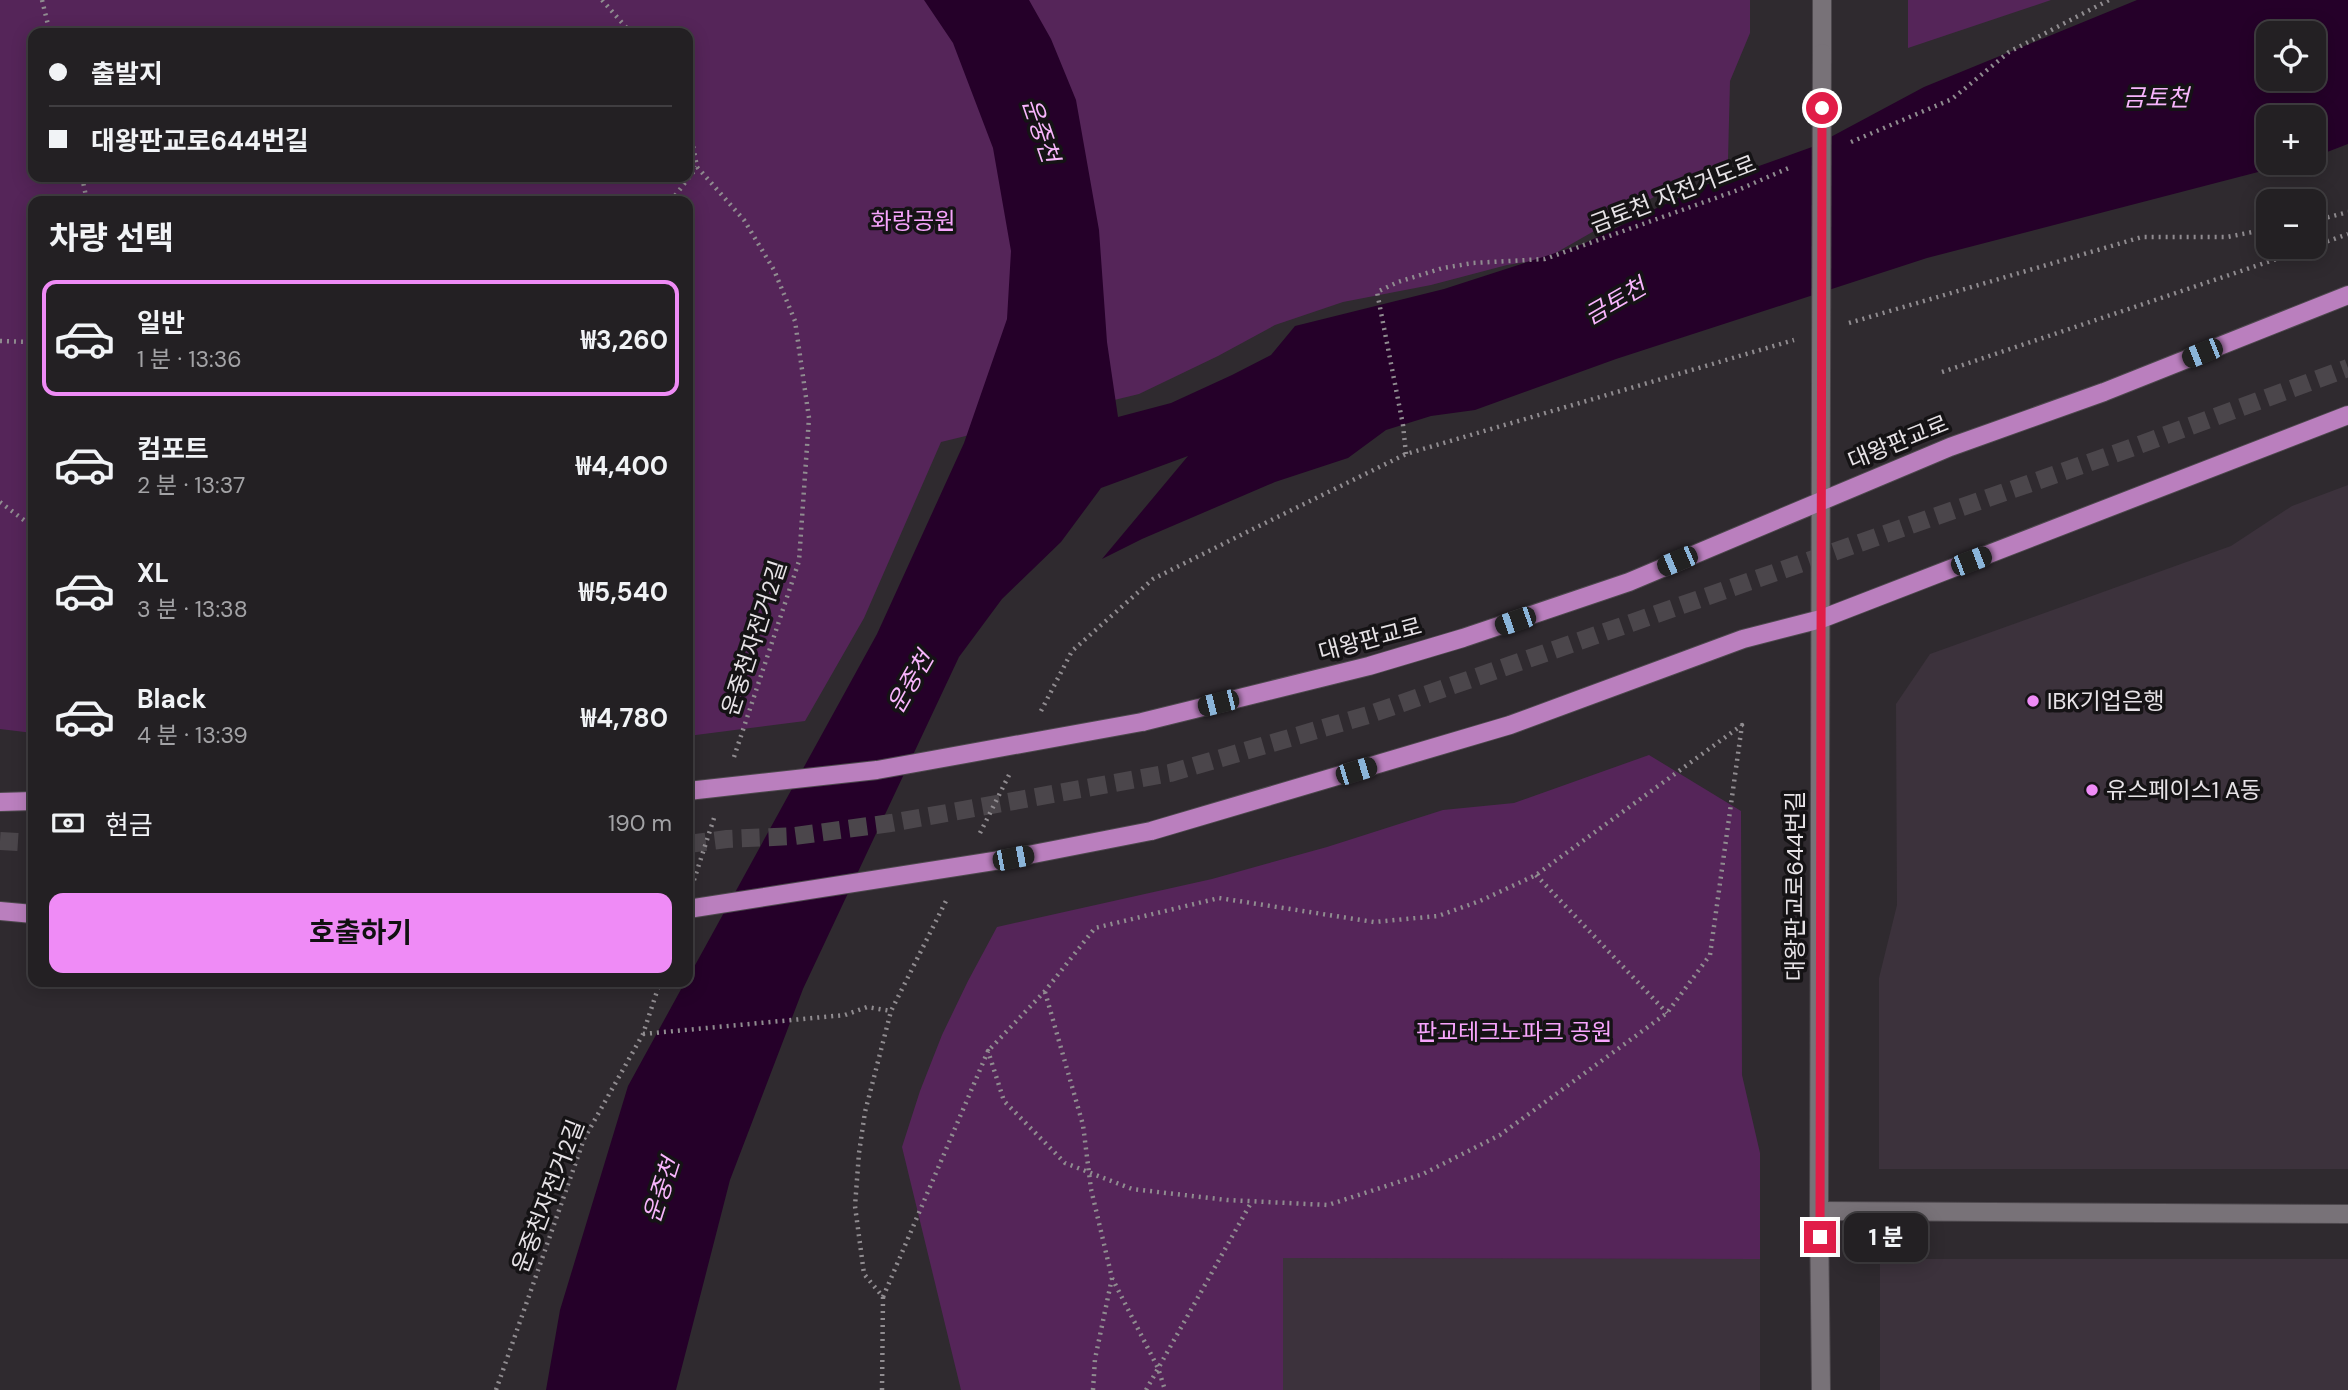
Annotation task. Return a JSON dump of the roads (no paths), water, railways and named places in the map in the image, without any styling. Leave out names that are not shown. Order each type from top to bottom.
[{"type":"main road","name":"대왕판교로","points":[[693,790],[877,770],[1142,722],[1369,666],[1489,630],[1629,582],[1950,447],[2104,393],[2348,295]]},
{"type":"main road","points":[[693,908],[1013,858],[1151,831],[1510,725],[1743,639],[1821,619],[2348,415]]},
{"type":"main road","points":[[0,802],[28,801]]},
{"type":"main road","points":[[0,911],[28,914]]},
{"type":"street","name":"대왕판교로644번길","points":[[1821,1390],[1819,1212],[1822,0]]},
{"type":"street","points":[[1819,1212],[2348,1214]]},
{"type":"water","points":[[924,0],[1029,0],[1051,39],[1076,100],[1099,230],[1107,342],[1118,417],[1171,403],[1271,355],[1295,326],[1444,289],[1583,244],[1700,187],[1812,147],[1924,87],[2137,0],[2348,0],[2348,144],[2326,152],[2326,105],[2256,105],[2256,173],[1927,258],[1616,359],[1475,410],[1431,416],[1386,430],[1348,458],[1275,482],[1102,559],[1188,456],[1101,488],[1061,542],[1002,599],[959,657],[803,989],[730,1180],[676,1390],[546,1390],[560,1310],[628,1086],[682,987],[693,987],[693,969],[877,634],[964,443],[1007,319],[1011,251],[993,148],[953,43]]},
{"type":"tunnel","points":[[693,843],[795,836],[891,823],[1170,773],[1368,715],[2128,449],[2348,368]]},
{"type":"tunnel","points":[[0,841],[28,843]]},
{"type":"place","name":"IBK기업은행","points":[[2033,701]]},
{"type":"place","name":"유스페이스1 A동","points":[[2092,790]]},
{"type":"water label","name":"금토천","points":[[2156,97]]},
{"type":"water label","name":"운중천","points":[[1041,130]]},
{"type":"water label","name":"금토천","points":[[1615,301]]},
{"type":"water label","name":"운중천","points":[[910,682]]},
{"type":"water label","name":"운중천","points":[[661,1190]]},
{"type":"park label","name":"화랑공원","points":[[913,221]]},
{"type":"park label","name":"판교테크노파크 공원","points":[[1514,1032]]}]
